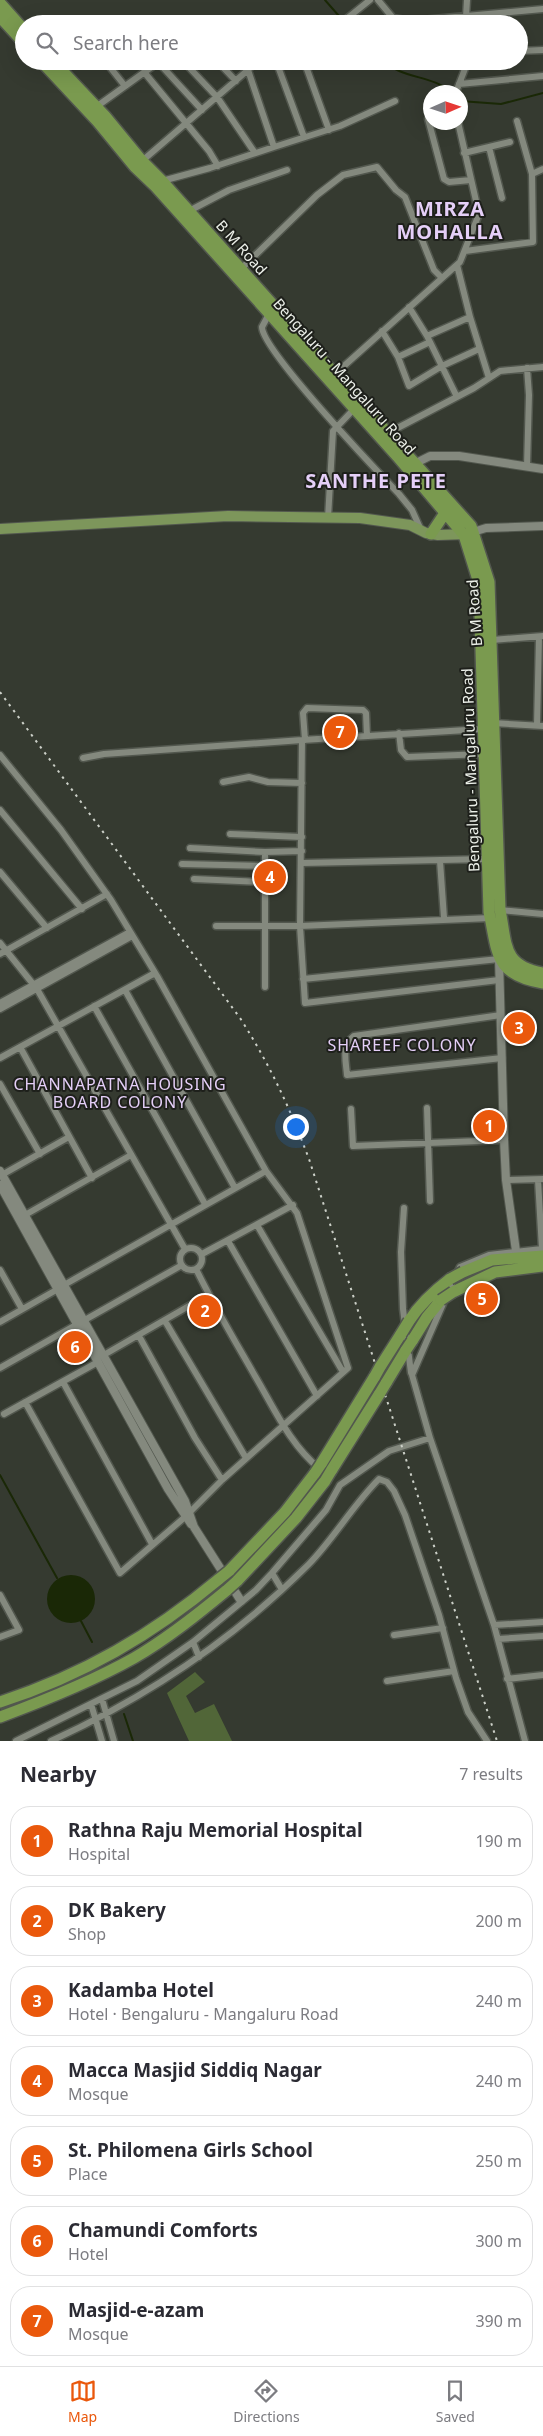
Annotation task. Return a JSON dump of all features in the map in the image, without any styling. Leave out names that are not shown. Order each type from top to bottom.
[{"type":"highway","points":[[0,3],[15,20]]},
{"type":"highway","points":[[0,17],[15,33]]},
{"type":"highway","name":"Bengaluru - Mangaluru Road","points":[[49,70],[98,122],[135,168],[156,187],[445,513],[469,534],[479,583],[487,640]]},
{"type":"highway","name":"B M Road","points":[[61,70],[416,463],[469,534]]},
{"type":"highway","points":[[427,532],[445,513]]},
{"type":"highway","name":"B M Road","points":[[487,640],[488,726],[495,914],[508,954],[513,961],[533,971],[543,973]]},
{"type":"highway","name":"Bengaluru - Mangaluru Road","points":[[488,726],[484,754],[487,860],[499,959]]},
{"type":"highway","points":[[499,959],[507,970],[530,981],[543,984]]},
{"type":"highway","points":[[0,1702],[71,1674],[139,1639],[190,1604],[229,1571],[285,1512],[318,1469],[409,1321],[434,1291],[463,1272],[492,1260],[543,1256]]},
{"type":"highway","points":[[0,1717],[50,1698],[136,1657],[180,1627],[227,1590],[296,1518],[328,1476],[409,1345],[427,1317],[441,1300],[453,1292],[495,1272],[543,1266]]},
{"type":"main road","points":[[0,529],[228,516],[360,518],[410,525],[427,532],[469,534]]},
{"type":"street","points":[[351,15],[370,0]]},
{"type":"street","points":[[378,0],[389,15]]},
{"type":"street","points":[[466,0],[466,15]]},
{"type":"street","points":[[485,15],[543,9]]},
{"type":"street","points":[[528,51],[543,50]]},
{"type":"street","points":[[112,70],[125,86]]},
{"type":"street","points":[[96,107],[147,70]]},
{"type":"street","points":[[166,70],[202,110]]},
{"type":"street","points":[[192,70],[217,97],[256,153]]},
{"type":"street","points":[[226,70],[236,81]]},
{"type":"street","points":[[142,161],[248,70],[274,146]]},
{"type":"street","points":[[279,70],[304,137]]},
{"type":"street","points":[[307,70],[329,130]]},
{"type":"street","points":[[458,85],[464,70]]},
{"type":"street","points":[[144,72],[218,166]]},
{"type":"street","points":[[468,87],[543,76]]},
{"type":"street","points":[[162,180],[218,166],[274,146],[329,130],[395,101]]},
{"type":"street","points":[[464,251],[533,242],[532,174],[517,121]]},
{"type":"street","points":[[431,130],[444,179],[450,182],[471,180]]},
{"type":"street","points":[[335,374],[457,265],[479,214],[460,130]]},
{"type":"street","points":[[464,153],[510,142]]},
{"type":"street","points":[[489,147],[502,198]]},
{"type":"street","points":[[241,269],[317,195],[343,175],[377,167],[396,190],[405,197],[434,270],[442,278]]},
{"type":"street","points":[[532,174],[543,169]]},
{"type":"street","points":[[189,211],[229,190],[287,170]]},
{"type":"street","points":[[457,265],[479,349],[489,378]]},
{"type":"street","points":[[409,307],[428,339],[457,397]]},
{"type":"street","points":[[269,314],[262,327],[264,335],[300,384],[399,494],[427,532]]},
{"type":"street","points":[[398,357],[470,317]]},
{"type":"street","points":[[382,331],[398,357],[409,386],[442,366],[479,349]]},
{"type":"street","points":[[388,433],[457,397],[500,371],[543,367]]},
{"type":"street","points":[[527,368],[529,395],[527,466]]},
{"type":"street","points":[[328,518],[333,431],[354,409]]},
{"type":"street","points":[[416,463],[430,456],[459,456],[543,468]]},
{"type":"street","points":[[469,534],[486,528],[543,526]]},
{"type":"street","points":[[83,758],[104,754],[488,726],[540,726],[541,637],[487,640]]},
{"type":"street","points":[[367,736],[366,713],[363,710],[307,708],[302,713],[304,740],[300,926],[305,1003],[499,980]]},
{"type":"street","points":[[399,733],[401,750],[408,757],[484,754]]},
{"type":"street","points":[[0,755],[61,830],[107,894],[155,973],[266,1171],[297,1212],[348,1368],[246,1458],[187,1515],[120,1572],[25,1402]]},
{"type":"street","points":[[223,782],[252,777],[268,782],[302,783]]},
{"type":"street","points":[[0,810],[82,909]]},
{"type":"street","points":[[230,834],[302,837]]},
{"type":"street","points":[[190,848],[265,852],[302,851]]},
{"type":"street","points":[[265,852],[265,987]]},
{"type":"street","points":[[302,863],[487,860]]},
{"type":"street","points":[[440,861],[444,918]]},
{"type":"street","points":[[182,864],[264,866]]},
{"type":"street","points":[[0,872],[47,928]]},
{"type":"street","points":[[194,879],[264,882]]},
{"type":"street","points":[[3,953],[107,894]]},
{"type":"street","points":[[216,926],[300,926],[495,914],[543,914]]},
{"type":"street","points":[[0,1009],[35,987],[131,934]]},
{"type":"street","points":[[0,943],[3,953],[35,987],[185,1249]]},
{"type":"street","points":[[303,979],[499,959],[506,1180],[516,1251]]},
{"type":"street","points":[[0,1058],[155,973]]},
{"type":"street","points":[[0,1003],[35,987]]},
{"type":"street","points":[[125,990],[235,1188]]},
{"type":"street","points":[[94,1006],[205,1204]]},
{"type":"street","points":[[501,1015],[354,1036],[346,1044],[345,1052],[347,1075],[502,1058]]},
{"type":"street","points":[[20,1047],[92,1178]]},
{"type":"street","points":[[0,1084],[40,1154]]},
{"type":"street","points":[[427,1108],[430,1143],[430,1202]]},
{"type":"street","points":[[351,1109],[353,1146],[504,1140]]},
{"type":"street","points":[[61,1287],[25,1215],[1,1174],[69,1137]]},
{"type":"street","points":[[25,1215],[131,1155]]},
{"type":"street","points":[[0,1322],[266,1171]]},
{"type":"street","points":[[412,1376],[460,1267],[490,1255],[542,1249],[540,1180],[506,1180]]},
{"type":"street","points":[[0,1185],[61,1287],[100,1359],[185,1501],[187,1515],[241,1601]]},
{"type":"street","points":[[202,1254],[293,1205]]},
{"type":"street","points":[[404,1208],[401,1252],[403,1309],[412,1376],[430,1438],[494,1625],[525,1741]]},
{"type":"street","points":[[257,1225],[343,1372]]},
{"type":"street","points":[[228,1241],[317,1396]]},
{"type":"street","points":[[195,1248],[202,1254],[203,1261],[196,1269],[190,1270],[182,1265],[180,1258],[185,1249],[195,1248]]},
{"type":"street","points":[[0,1368],[182,1265]]},
{"type":"street","points":[[196,1269],[208,1295],[303,1456],[340,1485]]},
{"type":"street","points":[[0,1270],[22,1309]]},
{"type":"street","points":[[4,1414],[63,1382],[208,1295]]},
{"type":"street","points":[[166,1321],[246,1458]]},
{"type":"street","points":[[139,1336],[195,1438],[222,1480]]},
{"type":"street","points":[[63,1382],[152,1544]]},
{"type":"street","points":[[16,1741],[138,1681],[192,1642],[272,1573],[326,1510],[340,1485],[389,1451],[430,1438]]},
{"type":"street","points":[[51,1741],[154,1688],[242,1625],[309,1563],[341,1526],[358,1501],[379,1479],[388,1482],[394,1490],[405,1514],[443,1628],[454,1671],[468,1712],[487,1741]]},
{"type":"street","points":[[272,1573],[282,1588]]},
{"type":"street","points":[[0,1595],[19,1630],[0,1637]]},
{"type":"street","points":[[494,1625],[543,1622]]},
{"type":"street","points":[[394,1635],[443,1628]]},
{"type":"street","points":[[498,1639],[543,1636]]},
{"type":"street","points":[[192,1642],[199,1657]]},
{"type":"street","points":[[387,1681],[454,1671]]},
{"type":"street","points":[[507,1679],[543,1675]]},
{"type":"street","points":[[102,1699],[114,1741]]},
{"type":"street","points":[[91,1704],[102,1741]]},
{"type":"shaded area","points":[[66,1575],[76,1575],[85,1579],[91,1585],[94,1590],[94,1608],[85,1619],[76,1623],[66,1623],[57,1619],[51,1613],[47,1604],[47,1594],[51,1585],[57,1579]]},
{"type":"shaded area","points":[[195,1672],[205,1682],[186,1696],[195,1713],[214,1704],[232,1741],[189,1741],[167,1693]]},
{"type":"waterway","points":[[325,0],[338,15]]},
{"type":"waterway","points":[[397,70],[439,85]]},
{"type":"waterway","points":[[468,102],[501,104],[543,93]]},
{"type":"waterway","points":[[0,1475],[57,1578]]},
{"type":"waterway","points":[[81,1621],[92,1642]]},
{"type":"waterway","points":[[124,1714],[133,1741]]},
{"type":"railway","points":[[0,692],[240,1018],[261,1052],[278,1086],[309,1159],[497,1741]]},
{"type":"place","name":"Masjid-e-azam","points":[[340,732]]},
{"type":"place","name":"Macca Masjid Siddiq Nagar","points":[[270,877]]},
{"type":"place","name":"Kadamba Hotel","points":[[519,1028]]},
{"type":"place","name":"Rathna Raju Memorial Hospital","points":[[489,1126]]},
{"type":"place","name":"St. Philomena Girls School","points":[[482,1299]]},
{"type":"place","name":"DK Bakery","points":[[205,1311]]},
{"type":"place","name":"Chamundi Comforts","points":[[75,1347]]},
{"type":"district","name":"MIRZA MOHALLA","points":[[450,220]]},
{"type":"district","name":"SANTHE PETE","points":[[376,480]]},
{"type":"district","name":"SHAREEF COLONY","points":[[402,1045]]},
{"type":"district","name":"CHANNAPATNA HOUSING BOARD COLONY","points":[[120,1093]]}]
